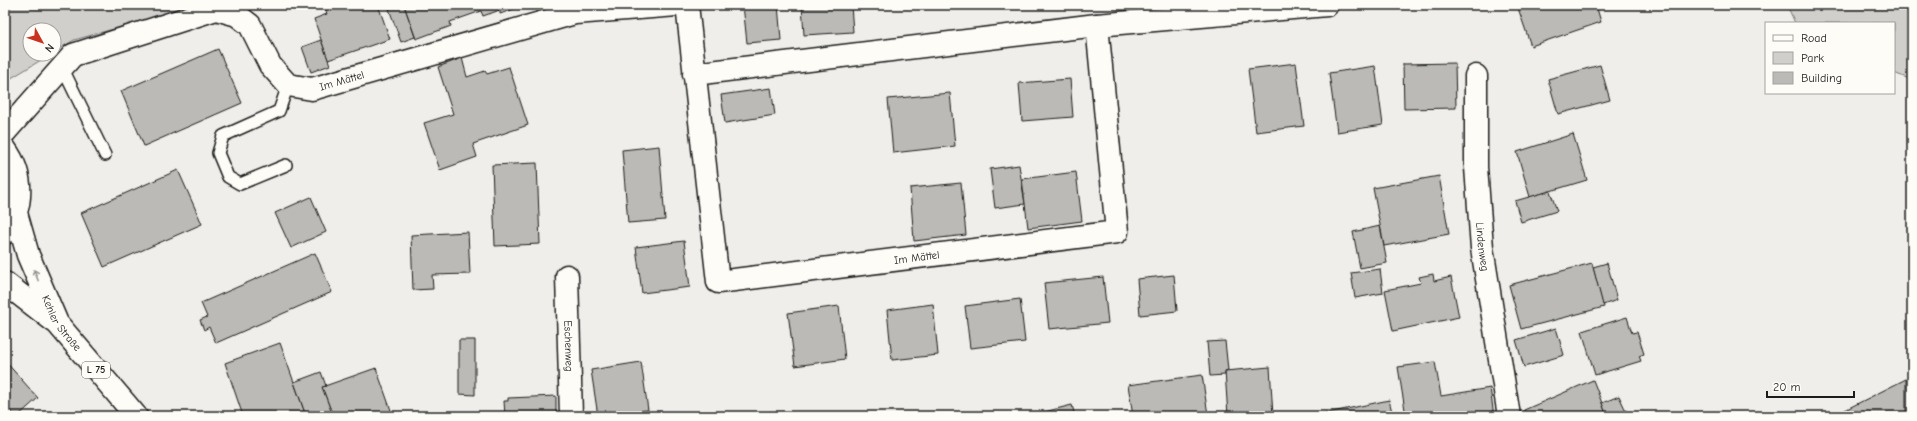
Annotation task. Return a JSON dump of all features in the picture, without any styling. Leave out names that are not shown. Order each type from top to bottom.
[{"type":"street","name":"Im Mättel","points":[[288,85],[312,89],[575,13],[677,5]]},
{"type":"street","name":"Im Mättel","points":[[687,5],[718,282],[1117,232],[1097,25]]},
{"type":"street","points":[[694,74],[1097,25],[1327,5]]},
{"type":"street","points":[[5,132],[73,54],[216,9],[237,15],[250,25],[270,65],[288,85]]},
{"type":"street","name":"Lindenweg","points":[[1476,76],[1476,167],[1482,248],[1509,416]]},
{"type":"street","name":"L 75","points":[[5,149],[18,174],[19,200],[16,213],[5,233]]},
{"type":"street","name":"Kehler Straße","points":[[16,213],[28,255],[57,323],[136,416]]},
{"type":"street","name":"Eschenweg","points":[[567,276],[571,416]]},
{"type":"street","name":"L 75","points":[[5,283],[57,323]]},
{"type":"lane","points":[[62,67],[105,155]]},
{"type":"lane","points":[[286,165],[240,184],[228,177],[218,153],[223,136],[279,111],[288,85]]},
{"type":"green space","points":[[5,5],[199,5],[74,40],[62,47],[62,22],[22,22],[22,62],[38,62],[8,80],[5,78]]},
{"type":"green space","points":[[1787,5],[1902,5],[1912,13],[1912,80],[1895,73],[1895,22],[1795,22]]},
{"type":"building","points":[[324,5],[344,5],[345,8],[352,5],[378,5],[390,39],[328,60],[314,19],[327,14]]},
{"type":"building","points":[[404,5],[415,37],[401,42],[388,6]]},
{"type":"building","points":[[404,5],[525,5],[500,14],[500,10],[483,16],[481,11],[450,22],[451,26],[416,39]]},
{"type":"building","points":[[743,5],[778,5],[781,40],[747,43]]},
{"type":"building","points":[[802,5],[851,5],[853,32],[804,35]]},
{"type":"building","points":[[1517,5],[1596,5],[1601,22],[1531,46]]},
{"type":"building","points":[[321,40],[330,65],[311,72],[302,47]]},
{"type":"building","points":[[218,49],[242,103],[144,146],[121,91]]},
{"type":"building","points":[[462,58],[467,77],[485,71],[487,74],[509,67],[528,125],[473,144],[477,157],[440,170],[424,123],[453,114],[438,67]]},
{"type":"building","points":[[1296,63],[1304,126],[1256,132],[1248,69]]},
{"type":"building","points":[[1455,63],[1456,108],[1404,109],[1403,64]]},
{"type":"building","points":[[1600,65],[1610,100],[1558,114],[1548,79]]},
{"type":"building","points":[[1375,66],[1383,125],[1337,132],[1329,73]]},
{"type":"building","points":[[1070,79],[1073,117],[1022,121],[1019,83]]},
{"type":"building","points":[[771,88],[775,115],[725,123],[721,95]]},
{"type":"building","points":[[950,93],[955,146],[893,153],[888,99]]},
{"type":"building","points":[[1573,134],[1587,180],[1530,197],[1517,152]]},
{"type":"building","points":[[659,146],[665,220],[628,223],[622,150]]},
{"type":"building","points":[[537,163],[540,244],[495,246],[492,165]]},
{"type":"building","points":[[1019,165],[1025,204],[995,208],[990,169]]},
{"type":"building","points":[[178,170],[202,224],[104,267],[81,213]]},
{"type":"building","points":[[1076,172],[1082,221],[1028,228],[1022,179]]},
{"type":"building","points":[[1439,176],[1449,234],[1384,246],[1373,188]]},
{"type":"building","points":[[961,183],[966,235],[914,241],[910,188]]},
{"type":"building","points":[[1550,191],[1557,211],[1521,222],[1515,201]]},
{"type":"building","points":[[311,197],[326,232],[291,248],[275,213]]},
{"type":"building","points":[[1380,226],[1387,263],[1360,268],[1353,232]]},
{"type":"building","points":[[468,232],[470,274],[432,275],[433,289],[413,290],[411,235]]},
{"type":"building","points":[[684,241],[690,287],[642,293],[636,247]]},
{"type":"building","points":[[315,253],[332,292],[216,343],[209,327],[204,330],[200,320],[207,317],[201,303]]},
{"type":"building","points":[[1592,263],[1604,307],[1521,329],[1509,285]]},
{"type":"building","points":[[1607,263],[1617,300],[1603,305],[1593,267]]},
{"type":"building","points":[[1380,269],[1383,293],[1355,298],[1351,273]]},
{"type":"building","points":[[1433,274],[1434,281],[1451,277],[1459,317],[1393,331],[1385,290],[1421,283],[1419,277]]},
{"type":"building","points":[[1174,275],[1177,311],[1140,315],[1137,279]]},
{"type":"building","points":[[1103,277],[1108,323],[1049,329],[1044,283]]},
{"type":"building","points":[[1020,299],[1025,342],[970,348],[965,306]]},
{"type":"building","points":[[933,304],[938,355],[892,360],[887,310]]},
{"type":"building","points":[[839,306],[845,359],[795,366],[788,313]]},
{"type":"building","points":[[1627,317],[1632,333],[1637,332],[1644,354],[1639,356],[1641,361],[1595,375],[1582,331]]},
{"type":"building","points":[[1556,328],[1564,355],[1524,367],[1516,340]]},
{"type":"building","points":[[459,340],[475,340],[475,395],[459,394]]},
{"type":"building","points":[[1225,341],[1228,370],[1225,371],[1225,375],[1210,376],[1207,342]]},
{"type":"building","points":[[280,343],[306,416],[243,416],[225,363]]},
{"type":"building","points":[[5,361],[38,398],[18,416],[15,416],[5,405]]},
{"type":"building","points":[[641,362],[648,410],[598,416],[591,370]]},
{"type":"building","points":[[1435,362],[1441,396],[1490,388],[1494,416],[1406,416],[1398,367]]},
{"type":"building","points":[[1270,367],[1273,416],[1228,416],[1225,371]]},
{"type":"building","points":[[376,368],[393,416],[333,416],[322,387]]},
{"type":"building","points":[[321,372],[326,386],[322,387],[333,416],[306,416],[294,382]]},
{"type":"building","points":[[1202,375],[1208,415],[1133,416],[1128,385]]},
{"type":"building","points":[[1906,379],[1906,416],[1835,416],[1835,415]]},
{"type":"building","points":[[1593,380],[1607,416],[1526,416],[1524,410]]},
{"type":"building","points":[[556,396],[556,416],[505,416],[504,401],[508,401],[508,398]]},
{"type":"building","points":[[1619,396],[1627,413],[1620,416],[1607,416],[1602,403]]},
{"type":"building","points":[[1389,400],[1393,416],[1318,416],[1318,415]]},
{"type":"building","points":[[1072,405],[1075,416],[1028,416]]}]
